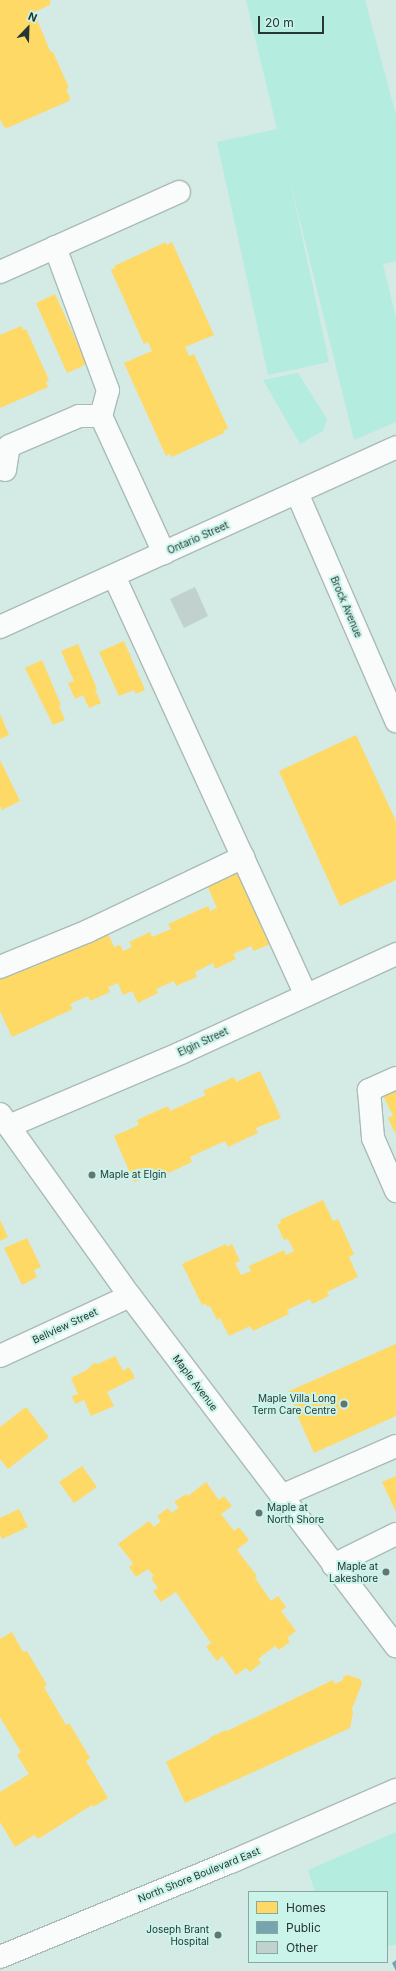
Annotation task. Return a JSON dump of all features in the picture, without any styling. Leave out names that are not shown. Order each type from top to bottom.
[{"type":"street","points":[[0,272],[179,192]]},
{"type":"street","points":[[55,247],[108,390],[101,416],[164,553]]},
{"type":"street","points":[[5,470],[9,446],[50,436],[79,416],[101,416]]},
{"type":"street","name":"Ontario Street","points":[[0,627],[396,447]]},
{"type":"street","name":"Brock Avenue","points":[[297,493],[396,720]]},
{"type":"street","points":[[114,576],[306,995]]},
{"type":"street","points":[[0,967],[88,931],[242,857]]},
{"type":"street","name":"Elgin Street","points":[[4,1120],[181,1053],[396,954]]},
{"type":"street","points":[[396,1078],[369,1090],[373,1138],[396,1192]]},
{"type":"street","name":"Maple Avenue","points":[[4,1120],[130,1296],[396,1647]]},
{"type":"street","name":"Bellview Street","points":[[0,1356],[130,1296]]},
{"type":"street","points":[[281,1496],[396,1446]]},
{"type":"street","points":[[334,1565],[396,1534]]},
{"type":"street","name":"North Shore Boulevard East","points":[[0,1957],[231,1862],[396,1790]]},
{"type":"green space","points":[[246,0],[365,0],[396,115],[396,261],[383,264],[396,318],[396,422],[354,440],[290,180],[329,362],[268,375],[217,142],[277,129]]},
{"type":"green space","points":[[298,373],[327,419],[323,431],[300,444],[263,380]]},
{"type":"green space","points":[[396,1832],[396,1945],[388,1946],[388,1891],[315,1891],[308,1870]]},
{"type":"building: Homes","points":[[0,0],[50,0],[50,5],[34,12],[50,51],[53,52],[69,88],[66,89],[70,98],[69,101],[7,128],[4,127],[0,119]]},
{"type":"building: Homes","points":[[166,242],[167,245],[172,242],[214,335],[185,347],[189,356],[194,354],[228,428],[223,431],[224,433],[172,457],[170,454],[166,456],[124,363],[152,351],[148,342],[144,344],[111,270],[115,268],[114,266]]},
{"type":"building: Homes","points":[[55,294],[87,364],[67,373],[36,303]]},
{"type":"building: Homes","points":[[21,326],[23,330],[26,329],[49,380],[46,382],[48,387],[0,408],[0,335]]},
{"type":"building: Homes","points":[[124,641],[145,690],[136,694],[134,690],[119,696],[99,652]]},
{"type":"building: Homes","points":[[78,644],[97,689],[95,690],[101,703],[89,708],[83,695],[75,699],[68,683],[74,681],[61,651]]},
{"type":"building: Homes","points":[[42,660],[61,705],[59,706],[65,720],[53,725],[25,668]]},
{"type":"building: Homes","points":[[0,714],[9,735],[0,739]]},
{"type":"building: Homes","points":[[356,735],[396,821],[396,880],[340,906],[279,771]]},
{"type":"building: Homes","points":[[0,760],[20,801],[2,810],[0,806]]},
{"type":"building: Homes","points":[[241,867],[275,942],[254,951],[251,946],[233,954],[236,959],[215,969],[213,963],[195,972],[197,977],[176,986],[174,981],[156,989],[158,993],[138,1003],[132,991],[123,995],[118,983],[108,987],[110,992],[90,1001],[88,996],[70,1004],[73,1009],[12,1037],[0,1011],[0,976],[28,963],[31,968],[49,960],[47,955],[67,946],[69,951],[88,943],[106,929],[114,947],[120,945],[123,951],[132,947],[129,942],[150,932],[152,937],[171,929],[168,924],[208,906],[210,911],[217,908],[206,883]]},
{"type":"building: Homes","points":[[260,1071],[281,1118],[256,1128],[258,1133],[228,1147],[225,1141],[190,1157],[192,1162],[162,1176],[160,1171],[134,1182],[114,1136],[139,1125],[137,1120],[168,1106],[170,1111],[206,1095],[203,1091],[234,1077],[236,1082]]},
{"type":"building: Homes","points":[[396,1087],[395,1133],[388,1118],[393,1116],[382,1093]]},
{"type":"building: Homes","points":[[323,1200],[333,1221],[338,1219],[354,1254],[349,1257],[358,1277],[327,1292],[329,1296],[312,1304],[310,1299],[287,1310],[289,1314],[253,1331],[250,1326],[229,1336],[220,1318],[217,1320],[210,1306],[207,1307],[206,1304],[202,1305],[182,1264],[226,1244],[227,1247],[232,1244],[240,1261],[235,1263],[241,1275],[251,1271],[249,1266],[284,1250],[286,1255],[294,1251],[288,1239],[284,1240],[277,1225],[281,1223],[280,1220]]},
{"type":"building: Homes","points":[[0,1220],[8,1237],[0,1241]]},
{"type":"building: Homes","points":[[27,1238],[41,1267],[34,1270],[37,1277],[22,1285],[4,1248]]},
{"type":"building: Homes","name":"Maple Villa Long Term Care Centre","points":[[396,1344],[396,1416],[314,1453],[287,1392]]},
{"type":"building: Homes","points":[[115,1356],[123,1371],[129,1367],[135,1378],[107,1392],[114,1406],[91,1416],[84,1400],[75,1404],[72,1396],[78,1394],[71,1378],[87,1370],[94,1363],[98,1364]]},
{"type":"building: Homes","points":[[26,1407],[49,1437],[8,1469],[0,1459],[0,1427]]},
{"type":"building: Homes","points":[[82,1466],[97,1487],[74,1503],[59,1482]]},
{"type":"building: Homes","points":[[396,1476],[396,1512],[382,1482]]},
{"type":"building: Homes","points":[[206,1482],[219,1500],[224,1496],[232,1506],[221,1514],[234,1531],[239,1527],[249,1540],[237,1550],[257,1576],[255,1578],[271,1601],[278,1596],[286,1607],[281,1611],[296,1631],[287,1638],[290,1642],[279,1650],[275,1646],[258,1659],[261,1663],[250,1672],[246,1668],[236,1675],[222,1656],[217,1661],[206,1647],[211,1643],[176,1592],[161,1602],[153,1591],[158,1588],[151,1578],[154,1576],[148,1569],[136,1577],[129,1567],[133,1564],[132,1562],[118,1544],[149,1521],[154,1527],[161,1521],[157,1516],[168,1508],[171,1513],[179,1508],[174,1502],[186,1494],[188,1496]]},
{"type":"building: Homes","points":[[19,1509],[28,1527],[2,1539],[0,1535],[0,1518]]},
{"type":"building: Homes","points":[[12,1632],[23,1652],[27,1651],[47,1685],[44,1687],[66,1725],[69,1723],[90,1758],[86,1761],[108,1798],[93,1807],[92,1805],[38,1839],[34,1835],[15,1847],[0,1822],[0,1792],[29,1774],[17,1755],[21,1752],[0,1717],[0,1639]]},
{"type":"building: Homes","points":[[347,1675],[360,1679],[362,1683],[352,1709],[353,1713],[350,1728],[185,1803],[166,1762],[210,1739],[209,1738],[226,1730],[227,1731],[333,1680],[335,1684],[343,1680],[343,1677]]},
{"type":"building: Public","points":[[396,1960],[396,1971],[392,1963]]},
{"type":"building: Other","points":[[195,587],[208,616],[184,628],[170,599]]},
{"type":"place","name":"Maple at Elgin","points":[[92,1175]]},
{"type":"place","name":"Maple Villa Long Term Care Centre","points":[[344,1404]]},
{"type":"place","name":"Maple at North Shore","points":[[259,1513]]},
{"type":"place","name":"Maple at Lakeshore","points":[[386,1572]]},
{"type":"place","name":"Joseph Brant Hospital","points":[[218,1935]]}]
